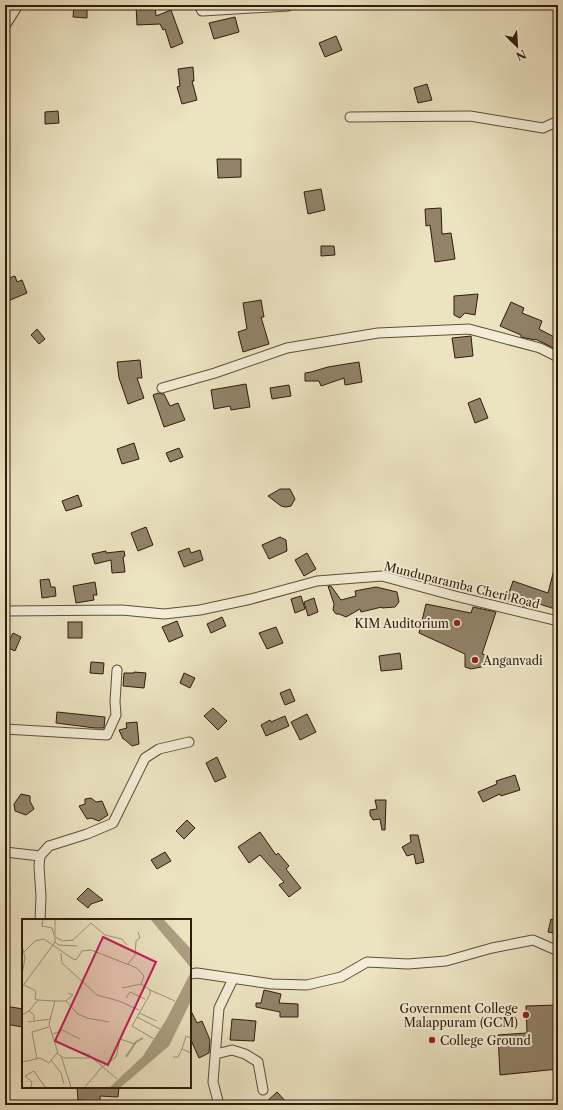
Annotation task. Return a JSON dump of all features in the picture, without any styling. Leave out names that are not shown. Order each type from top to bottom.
[{"type":"street","points":[[5,26],[18,5]]},
{"type":"street","points":[[199,5],[202,11],[288,6]]},
{"type":"street","points":[[350,117],[470,116],[543,128],[558,121]]},
{"type":"street","points":[[162,388],[287,348],[378,333],[469,329],[540,348],[558,357]]},
{"type":"street","name":"Munduparamba Cheri Road","points":[[5,611],[122,610],[164,614],[200,610],[244,601],[317,581],[382,576],[455,596],[558,621]]},
{"type":"street","points":[[5,729],[107,735],[116,715],[115,702],[117,670]]},
{"type":"street","points":[[40,919],[40,856],[49,846],[87,834],[113,823],[145,758],[159,749],[189,742]]},
{"type":"street","points":[[5,852],[40,856]]},
{"type":"street","points":[[191,974],[197,973],[272,984],[307,985],[341,977],[368,962],[408,964],[446,961],[492,948],[533,940],[558,951]]},
{"type":"street","points":[[219,1105],[213,1082],[219,1008],[233,979]]},
{"type":"street","points":[[216,1054],[232,1050],[245,1054],[258,1062],[263,1090]]},
{"type":"building","points":[[74,5],[87,5],[87,18],[73,17]]},
{"type":"building","points":[[136,5],[155,5],[156,16],[171,10],[183,43],[171,48],[165,29],[163,30],[160,24],[137,25]]},
{"type":"building","points":[[235,17],[239,32],[214,39],[209,23]]},
{"type":"building","points":[[336,36],[342,50],[325,57],[319,43]]},
{"type":"building","points":[[193,67],[194,81],[192,81],[197,100],[182,104],[177,87],[180,86],[178,69]]},
{"type":"building","points":[[427,84],[432,100],[418,103],[414,88]]},
{"type":"building","points":[[58,111],[59,123],[45,124],[45,112]]},
{"type":"building","points":[[217,159],[241,159],[241,177],[218,178]]},
{"type":"building","points":[[321,189],[325,210],[308,214],[304,192]]},
{"type":"building","points":[[441,208],[442,234],[451,233],[455,259],[435,262],[430,225],[426,226],[425,209]]},
{"type":"building","points":[[321,246],[334,246],[335,255],[321,256]]},
{"type":"building","points":[[15,276],[17,282],[22,280],[27,293],[8,301],[5,294],[5,284],[8,283],[6,279]]},
{"type":"building","points":[[478,294],[475,315],[465,313],[460,318],[454,315],[454,296]]},
{"type":"building","points":[[261,300],[264,317],[261,317],[269,344],[243,352],[238,332],[247,329],[243,303]]},
{"type":"building","points":[[511,302],[524,308],[522,313],[542,321],[539,329],[558,339],[558,350],[535,339],[521,337],[521,335],[500,326]]},
{"type":"building","points":[[37,329],[45,339],[39,344],[31,335]]},
{"type":"building","points":[[471,336],[473,356],[455,358],[452,338]]},
{"type":"building","points":[[140,360],[142,378],[137,378],[144,398],[128,404],[119,378],[117,362]]},
{"type":"building","points":[[359,362],[362,382],[345,385],[344,378],[321,386],[319,381],[305,381],[305,373],[328,367]]},
{"type":"building","points":[[246,384],[250,407],[231,410],[230,406],[214,409],[211,390]]},
{"type":"building","points":[[289,385],[291,396],[272,399],[270,388]]},
{"type":"building","points":[[158,393],[164,394],[170,406],[178,403],[185,420],[164,427],[153,395]]},
{"type":"building","points":[[480,398],[488,418],[475,423],[468,403]]},
{"type":"building","points":[[134,443],[139,459],[122,464],[117,449]]},
{"type":"building","points":[[179,448],[183,457],[170,462],[166,453]]},
{"type":"building","points":[[280,489],[290,489],[295,499],[291,506],[281,506],[268,496]]},
{"type":"building","points":[[78,495],[82,506],[66,511],[62,501]]},
{"type":"building","points":[[146,527],[153,545],[138,551],[131,533]]},
{"type":"building","points":[[280,537],[286,540],[287,551],[269,559],[262,545]]},
{"type":"building","points":[[189,548],[191,553],[200,550],[203,560],[184,567],[178,552]]},
{"type":"building","points":[[106,551],[106,553],[124,551],[125,556],[123,557],[125,572],[112,573],[111,560],[95,564],[92,554]]},
{"type":"building","points":[[307,553],[316,569],[304,576],[295,560]]},
{"type":"building","points":[[555,566],[558,566],[558,600],[555,609],[530,601],[528,608],[506,601],[513,581],[548,593]]},
{"type":"building","points":[[49,579],[51,587],[55,587],[56,596],[42,598],[40,580]]},
{"type":"building","points":[[95,582],[97,595],[93,595],[94,600],[76,603],[73,586]]},
{"type":"building","points":[[328,586],[331,586],[341,600],[356,596],[355,591],[376,587],[397,592],[399,602],[395,607],[382,607],[361,612],[360,609],[346,617],[336,614],[333,610],[334,604]]},
{"type":"building","points":[[301,596],[305,609],[295,613],[291,599]]},
{"type":"building","points":[[314,598],[318,612],[308,616],[304,602]]},
{"type":"building","name":"KIM Auditorium","points":[[426,604],[471,613],[473,607],[496,612],[482,654],[486,655],[486,666],[471,669],[465,667],[465,654],[419,633]]},
{"type":"building","points":[[222,617],[226,626],[211,633],[207,624]]},
{"type":"building","points":[[177,621],[183,636],[169,642],[162,627]]},
{"type":"building","points":[[68,622],[82,622],[82,638],[68,638]]},
{"type":"building","points":[[276,627],[283,643],[267,649],[259,633]]},
{"type":"building","points":[[13,633],[21,637],[15,651],[6,647]]},
{"type":"building","points":[[400,653],[402,669],[381,671],[379,656]]},
{"type":"building","points":[[91,662],[104,663],[103,674],[90,673]]},
{"type":"building","points":[[124,673],[146,673],[144,688],[123,686]]},
{"type":"building","points":[[184,673],[195,678],[190,688],[180,683]]},
{"type":"building","points":[[290,689],[295,701],[285,705],[280,693]]},
{"type":"building","points":[[213,708],[227,721],[218,730],[204,716]]},
{"type":"building","points":[[57,712],[105,717],[104,728],[56,723]]},
{"type":"building","points":[[307,714],[316,732],[300,740],[291,722]]},
{"type":"building","points":[[285,716],[289,726],[266,736],[261,725],[270,720],[271,722]]},
{"type":"building","points":[[137,722],[139,744],[132,746],[123,739],[119,730],[127,728],[126,723]]},
{"type":"building","points":[[217,757],[226,777],[215,782],[206,763]]},
{"type":"building","points":[[515,775],[520,790],[501,796],[500,794],[483,802],[478,792],[497,784],[496,781]]},
{"type":"building","points":[[21,794],[30,796],[30,801],[34,809],[26,815],[15,811],[14,804]]},
{"type":"building","points":[[91,798],[96,802],[102,801],[108,815],[99,821],[91,818],[87,819],[79,806],[85,804],[85,799]]},
{"type":"building","points":[[375,800],[386,800],[385,830],[382,830],[380,819],[373,820],[370,815],[370,810],[377,809]]},
{"type":"building","points":[[187,820],[195,828],[184,839],[176,831]]},
{"type":"building","points":[[260,832],[276,855],[278,853],[289,866],[286,869],[301,888],[289,897],[279,885],[284,882],[260,855],[249,863],[238,847]]},
{"type":"building","points":[[410,835],[418,835],[424,862],[416,864],[414,854],[407,856],[402,847],[411,842]]},
{"type":"building","points":[[165,852],[171,861],[157,869],[151,860]]},
{"type":"building","points":[[88,888],[103,900],[91,904],[88,908],[77,899]]},
{"type":"building","points":[[551,919],[558,921],[558,934],[548,932]]},
{"type":"building","points":[[264,990],[281,994],[279,1003],[298,1004],[298,1017],[280,1017],[280,1012],[256,1007],[256,1003],[261,1003]]},
{"type":"building","points":[[558,1005],[558,1069],[500,1075],[498,1035],[527,1033],[526,1006]]},
{"type":"building","points":[[5,1006],[22,1009],[22,1027],[5,1024]]},
{"type":"building","points":[[191,1011],[197,1023],[202,1021],[210,1040],[209,1053],[199,1058],[191,1040]]},
{"type":"building","points":[[232,1019],[256,1021],[254,1041],[230,1040]]},
{"type":"building","points":[[77,1088],[119,1088],[118,1097],[100,1096],[100,1105],[83,1105],[83,1100],[78,1100]]},
{"type":"building","points":[[277,1092],[289,1105],[263,1105]]},
{"type":"place","name":"KIM Auditorium","points":[[457,623]]},
{"type":"place","name":"Anganvadi","points":[[475,660]]},
{"type":"place","name":"Government College Malappuram (GCM)","points":[[526,1015]]},
{"type":"place","name":"College Ground","points":[[432,1040]]}]
